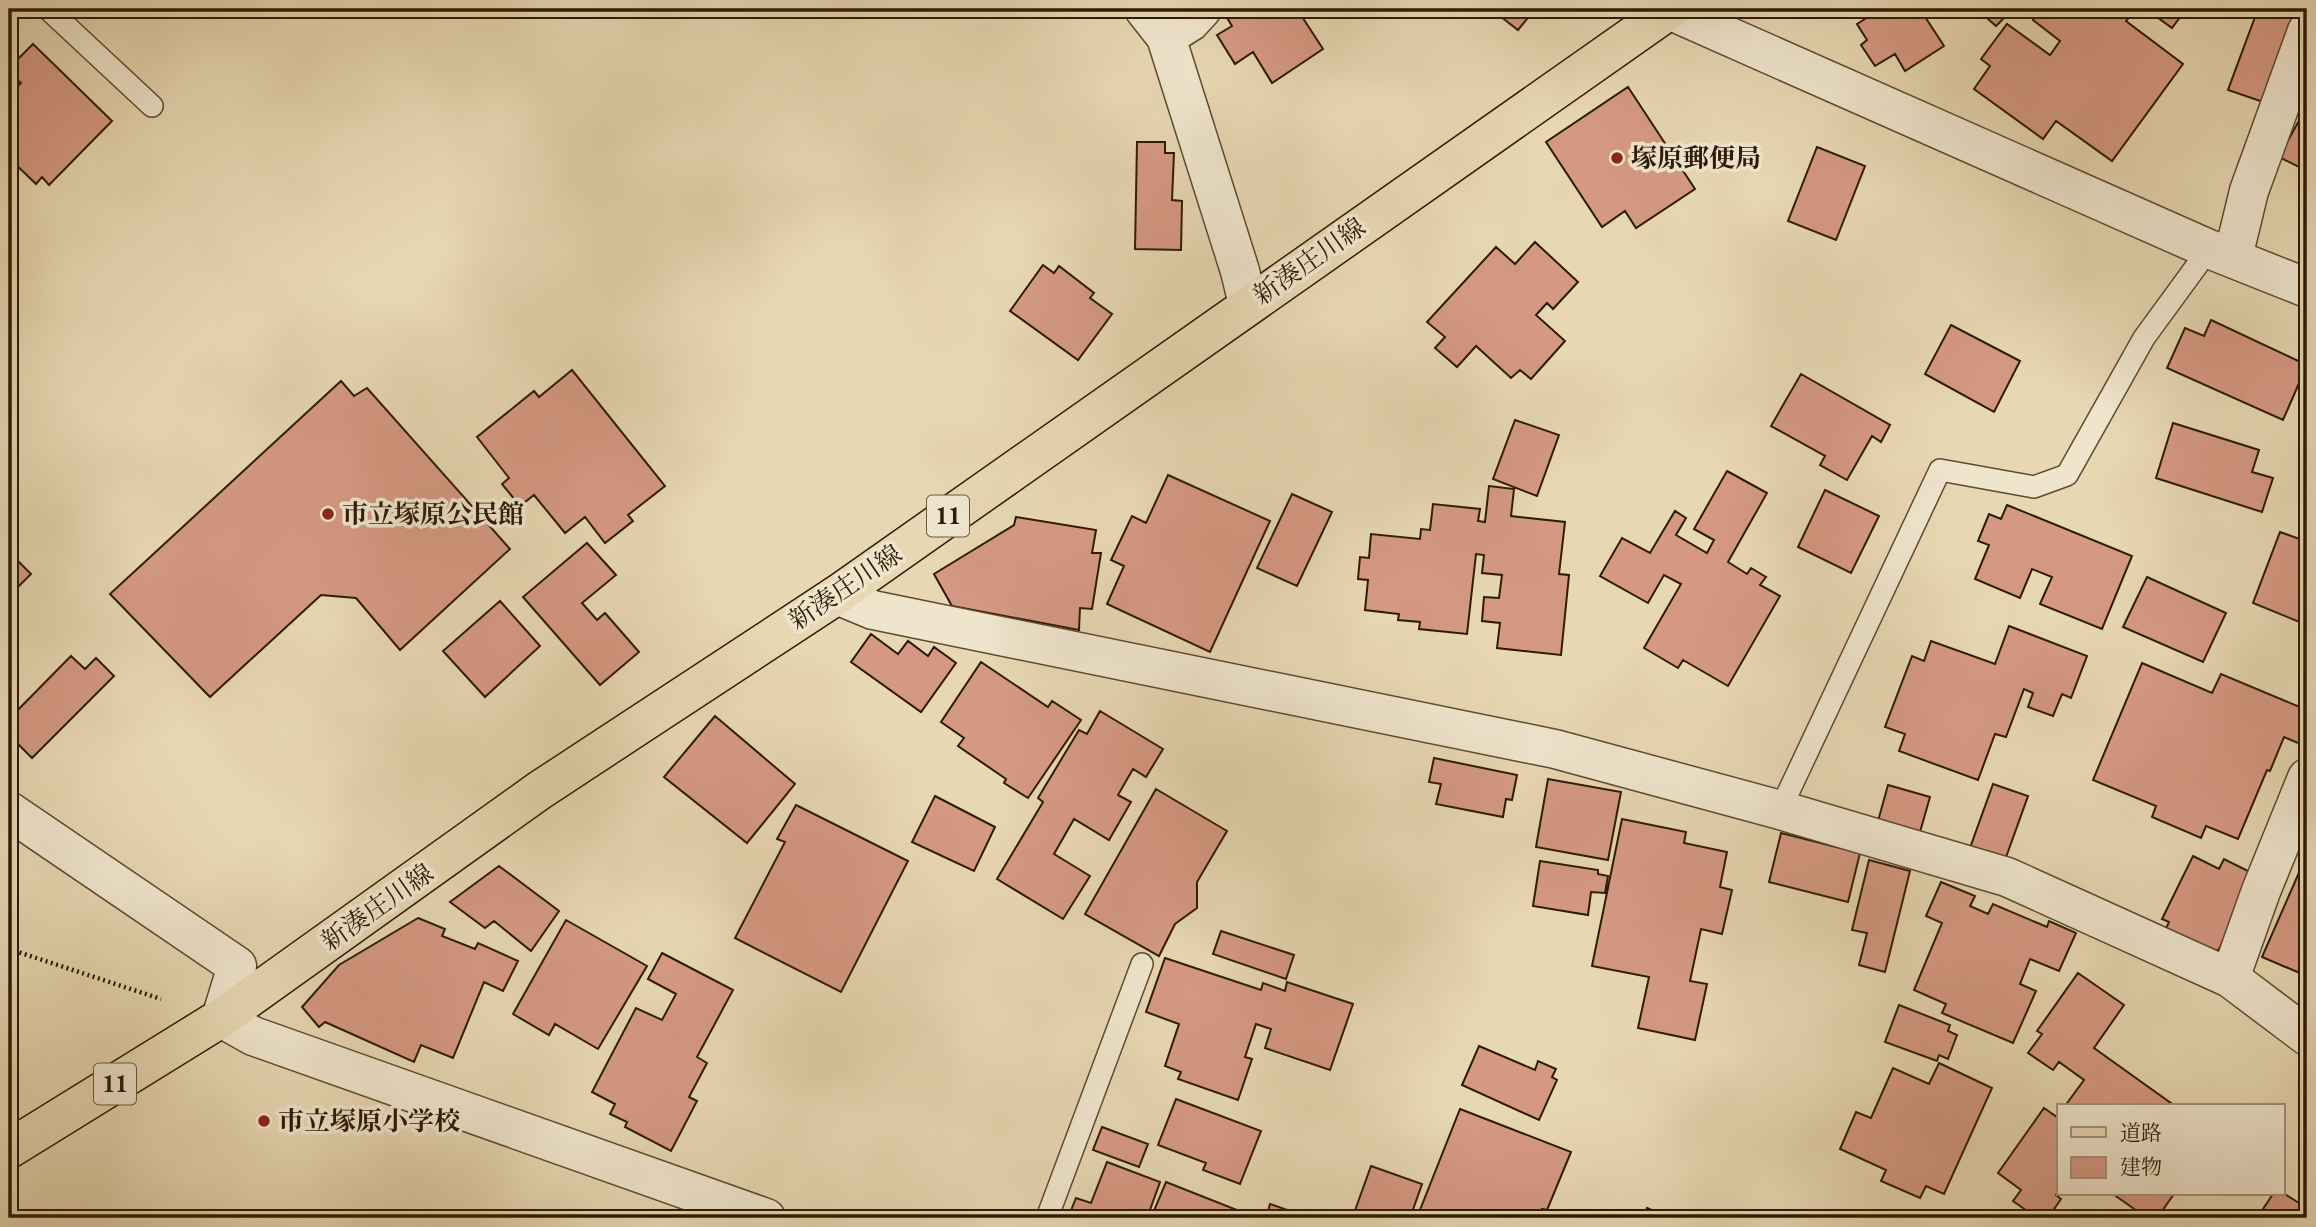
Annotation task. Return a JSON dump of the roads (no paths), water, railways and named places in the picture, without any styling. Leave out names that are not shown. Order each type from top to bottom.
[{"type":"main road","name":"新湊庄川線","points":[[9,1149],[206,1028],[540,790],[837,595],[1670,9]]},
{"type":"street","points":[[1202,9],[1190,22],[1155,23],[1240,271],[1248,304]]},
{"type":"street","points":[[1670,9],[2221,253],[2307,288]]},
{"type":"street","points":[[2221,253],[2249,191],[2307,31]]},
{"type":"street","points":[[837,595],[873,610],[1555,749],[1780,810],[2007,877],[2230,978],[2307,1036]]},
{"type":"street","points":[[2230,978],[2261,891],[2307,778]]},
{"type":"street","points":[[9,811],[237,966],[206,1028],[253,1036],[766,1218]]},
{"type":"lane","points":[[48,9],[152,106]]},
{"type":"lane","points":[[1780,810],[1940,470],[2034,487],[2067,475],[2144,338],[2221,253]]},
{"type":"lane","points":[[1047,1218],[1142,964]]},
{"type":"place","name":"塚原郵便局","points":[[1617,158]]},
{"type":"place","name":"市立塚原公民館","points":[[328,514]]},
{"type":"place","name":"市立塚原小学校","points":[[264,1121]]}]
